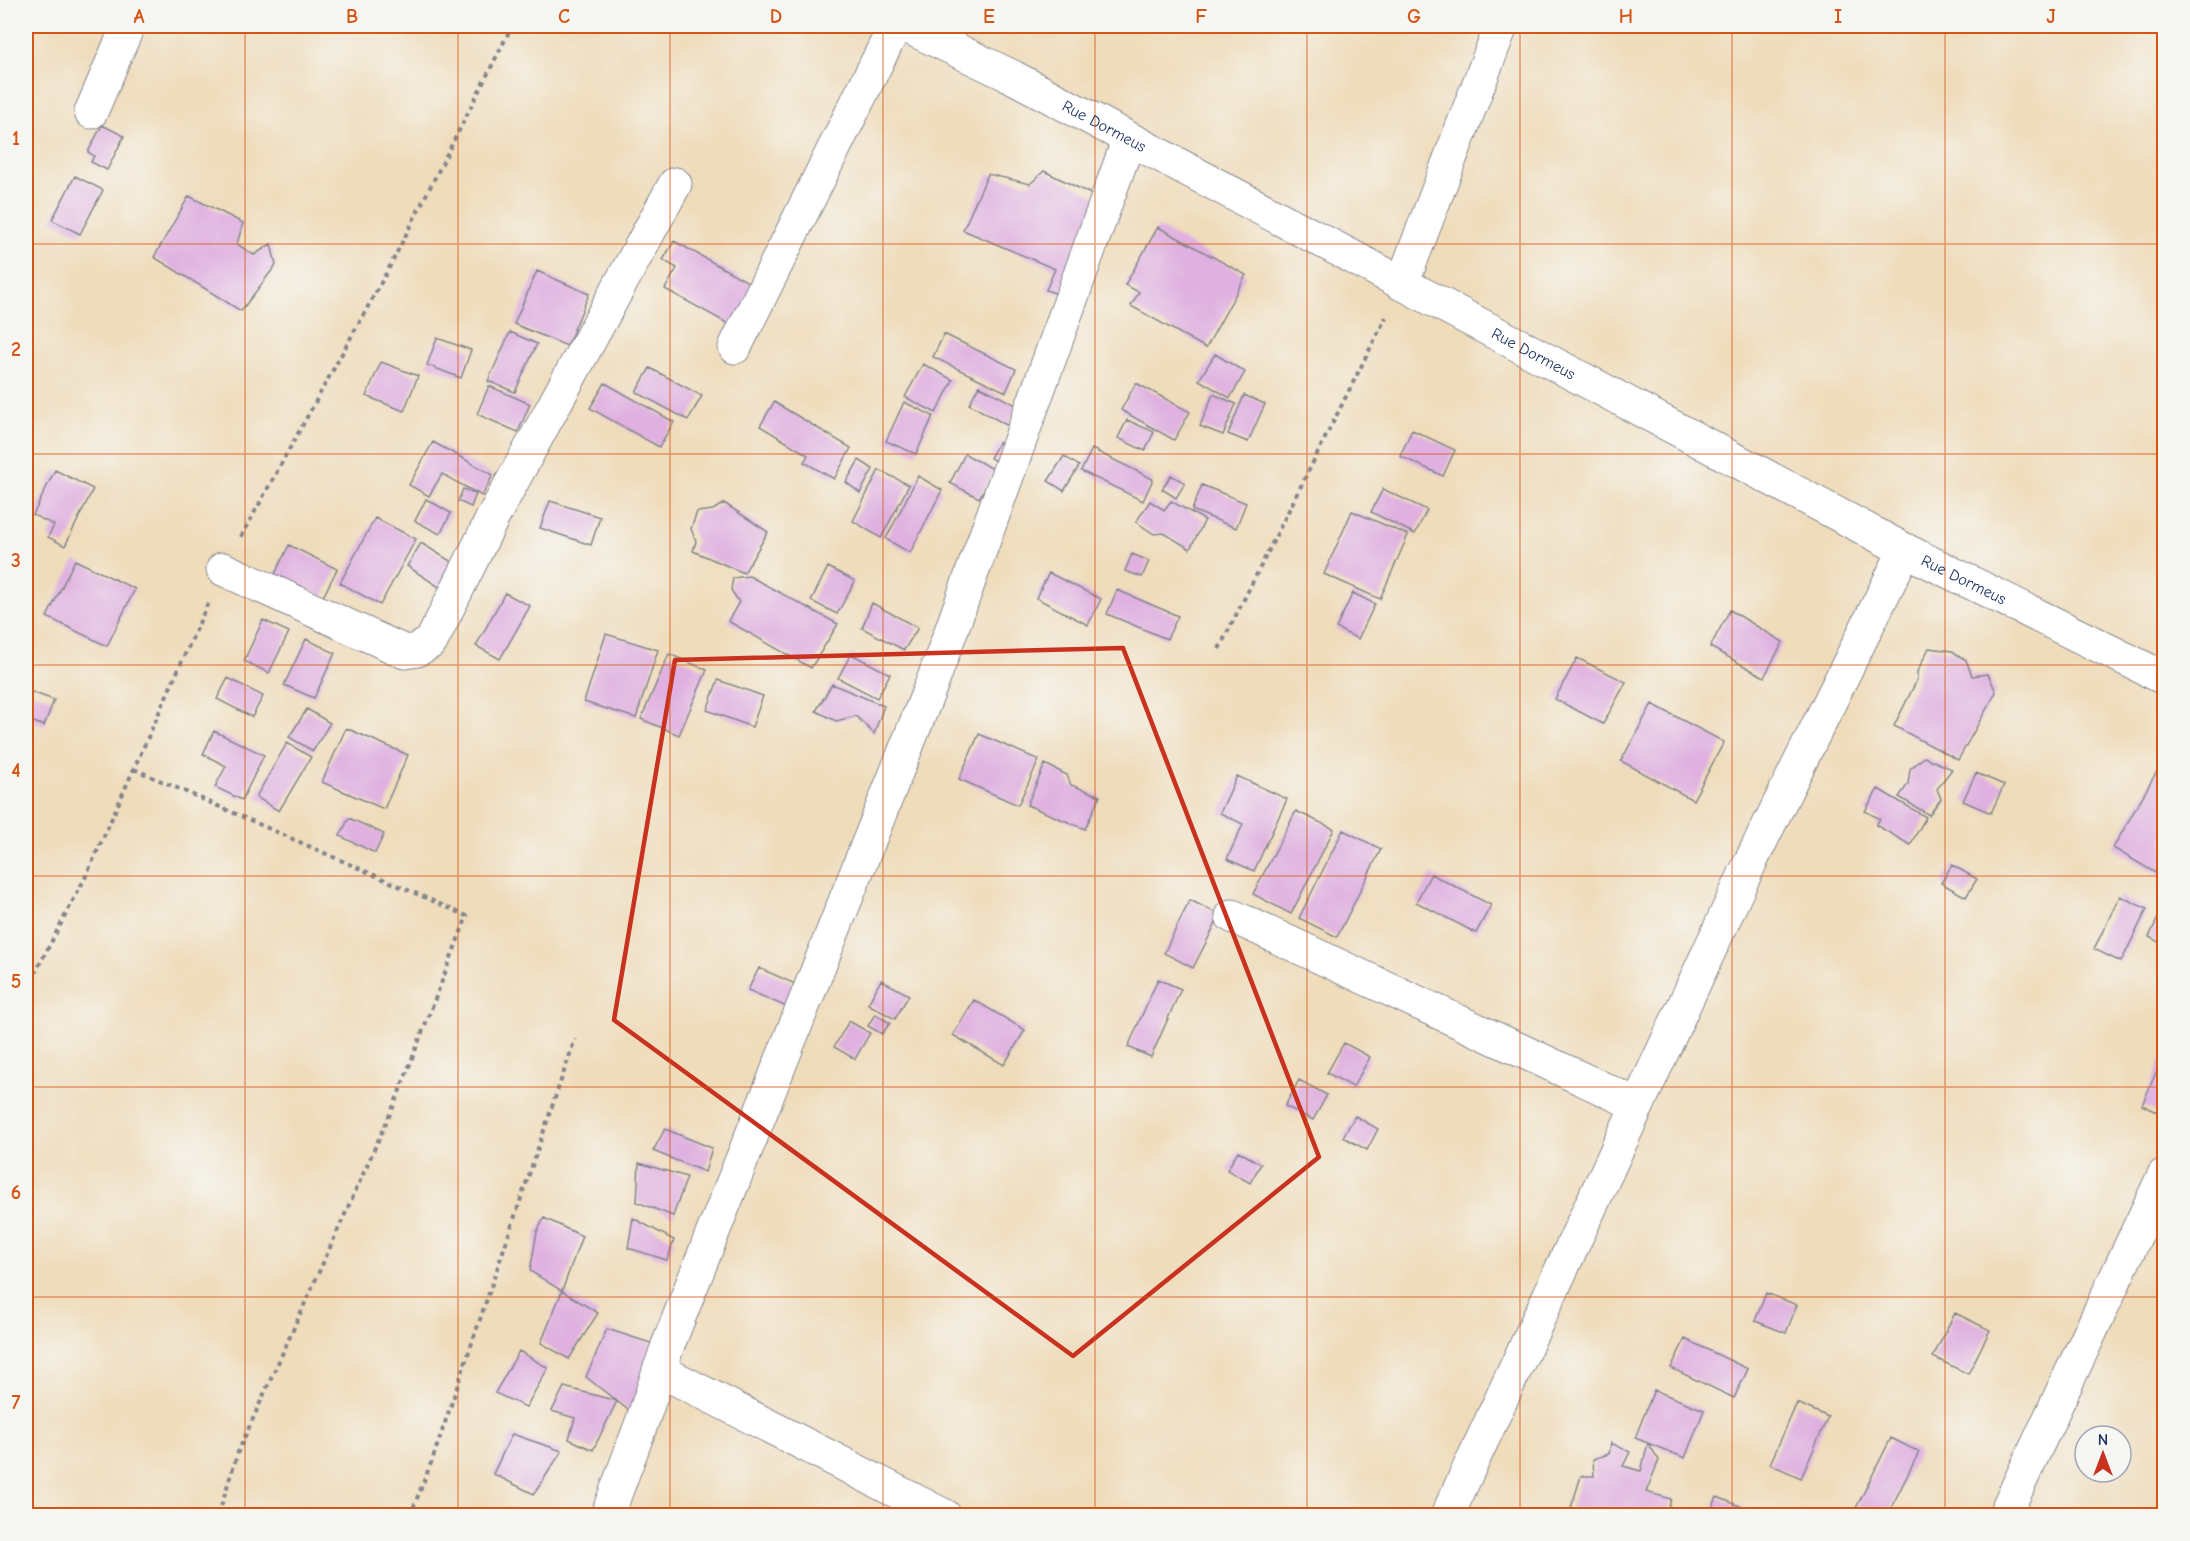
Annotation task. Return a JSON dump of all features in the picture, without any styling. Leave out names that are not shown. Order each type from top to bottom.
[{"type":"street","points":[[91,112],[128,26]]},
{"type":"street","points":[[735,347],[895,26]]},
{"type":"street","name":"Rue Dormeus","points":[[906,26],[1012,77],[1905,550],[2164,678]]},
{"type":"street","points":[[1402,284],[1501,26]]},
{"type":"street","points":[[607,1515],[659,1370],[934,678],[1129,139]]},
{"type":"street","points":[[223,569],[405,652],[417,650],[432,642],[494,515],[675,184]]},
{"type":"street","points":[[1447,1515],[1750,863],[1905,550]]},
{"type":"street","points":[[1232,916],[1638,1105]]},
{"type":"street","points":[[2004,1515],[2164,1175]]},
{"type":"street","points":[[659,1370],[945,1515]]},
{"type":"path","points":[[26,990],[86,876],[223,569],[388,270],[512,26]]},
{"type":"path","points":[[1219,649],[1402,284]]},
{"type":"path","points":[[134,769],[466,916],[395,1103],[238,1452],[218,1515]]},
{"type":"path","points":[[410,1515],[437,1446],[575,1039]]},
{"type":"highlighted area","points":[[1123,648],[1319,1157],[1073,1356],[614,1020],[675,660]]},
{"type":"building","points":[[102,125],[124,136],[107,170],[91,162],[94,156],[88,152]]},
{"type":"building","points":[[1044,171],[1099,198],[1067,297],[1046,290],[1055,269],[963,230],[988,174],[1030,184]]},
{"type":"building","points":[[75,176],[103,190],[80,234],[52,220]]},
{"type":"building","points":[[189,196],[243,223],[237,244],[254,255],[271,244],[276,265],[241,311],[154,257]]},
{"type":"building","points":[[1158,227],[1246,275],[1206,348],[1131,306],[1139,292],[1125,285]]},
{"type":"building","points":[[674,241],[757,287],[734,327],[665,289],[677,268],[663,260]]},
{"type":"building","points":[[537,271],[589,294],[567,346],[514,324]]},
{"type":"building","points":[[510,332],[537,344],[515,392],[488,381]]},
{"type":"building","points":[[944,334],[1016,369],[1006,392],[933,357]]},
{"type":"building","points":[[437,338],[471,350],[461,378],[427,365]]},
{"type":"building","points":[[1215,354],[1245,372],[1230,398],[1199,380]]},
{"type":"building","points":[[381,362],[418,376],[404,411],[366,396]]},
{"type":"building","points":[[923,364],[953,380],[936,413],[905,397]]},
{"type":"building","points":[[650,368],[702,396],[688,420],[636,392]]},
{"type":"building","points":[[605,383],[674,422],[659,447],[590,408]]},
{"type":"building","points":[[1136,383],[1190,412],[1174,440],[1121,410]]},
{"type":"building","points":[[489,386],[530,404],[518,432],[477,414]]},
{"type":"building","points":[[979,386],[1018,406],[1008,426],[969,404]]},
{"type":"building","points":[[1213,394],[1236,404],[1223,435],[1200,426]]},
{"type":"building","points":[[1244,395],[1265,404],[1248,442],[1228,434]]},
{"type":"building","points":[[774,402],[851,448],[834,479],[804,462],[808,455],[760,426]]},
{"type":"building","points":[[904,402],[933,416],[916,454],[886,441]]},
{"type":"building","points":[[1127,420],[1154,432],[1145,451],[1118,438]]},
{"type":"building","points":[[1412,430],[1455,450],[1443,476],[1400,456]]},
{"type":"building","points":[[433,442],[493,475],[482,496],[442,474],[429,496],[409,485]]},
{"type":"building","points":[[999,442],[1014,451],[1005,466],[990,458]]},
{"type":"building","points":[[1092,449],[1153,479],[1143,501],[1081,471]]},
{"type":"building","points":[[965,454],[995,470],[979,498],[950,483]]},
{"type":"building","points":[[1064,456],[1079,466],[1064,491],[1048,481]]},
{"type":"building","points":[[859,460],[873,469],[860,493],[846,482]]},
{"type":"building","points":[[55,470],[93,489],[65,546],[48,537],[54,525],[33,515]]},
{"type":"building","points":[[879,470],[909,485],[881,538],[853,521]]},
{"type":"building","points":[[1171,475],[1185,483],[1176,498],[1162,489]]},
{"type":"building","points":[[918,476],[942,490],[910,553],[886,539]]},
{"type":"building","points":[[1202,485],[1246,503],[1236,528],[1192,510]]},
{"type":"building","points":[[463,489],[476,494],[471,507],[458,501]]},
{"type":"building","points":[[1383,489],[1427,510],[1415,534],[1371,512]]},
{"type":"building","points":[[426,499],[451,513],[440,534],[415,521]]},
{"type":"building","points":[[550,501],[600,517],[591,545],[540,528]]},
{"type":"building","points":[[1150,501],[1164,510],[1171,501],[1205,520],[1190,549],[1164,533],[1154,534],[1136,522]]},
{"type":"building","points":[[724,503],[768,532],[744,573],[693,551],[696,541],[691,529],[697,512],[713,510]]},
{"type":"building","points":[[1352,511],[1408,535],[1380,599],[1324,574]]},
{"type":"building","points":[[375,518],[416,539],[380,605],[340,583]]},
{"type":"building","points":[[421,543],[460,567],[445,591],[407,566]]},
{"type":"building","points":[[289,545],[337,569],[323,597],[275,574]]},
{"type":"building","points":[[1132,554],[1149,561],[1142,577],[1125,571]]},
{"type":"building","points":[[75,560],[135,589],[107,646],[47,617]]},
{"type":"building","points":[[828,567],[855,581],[837,614],[811,601]]},
{"type":"building","points":[[1049,573],[1101,599],[1088,625],[1036,598]]},
{"type":"building","points":[[749,576],[838,624],[811,668],[728,621],[739,602],[731,590],[733,578]]},
{"type":"building","points":[[1117,590],[1178,616],[1167,639],[1107,614]]},
{"type":"building","points":[[505,593],[530,606],[500,659],[476,646]]},
{"type":"building","points":[[1353,593],[1375,604],[1358,639],[1336,628]]},
{"type":"building","points":[[872,603],[918,628],[904,650],[862,628]]},
{"type":"building","points":[[1730,610],[1783,642],[1764,677],[1710,647]]},
{"type":"building","points":[[263,620],[289,632],[269,673],[244,661]]},
{"type":"building","points":[[606,634],[658,650],[636,718],[584,702]]},
{"type":"building","points":[[306,639],[335,653],[314,698],[284,685]]},
{"type":"building","points":[[1929,648],[1952,651],[1966,660],[1972,676],[1988,674],[1996,692],[1958,760],[1894,726],[1917,680],[1917,672]]},
{"type":"building","points":[[669,654],[707,670],[679,735],[641,719]]},
{"type":"building","points":[[851,654],[890,674],[877,698],[838,678]]},
{"type":"building","points":[[1577,658],[1626,682],[1603,724],[1555,699]]},
{"type":"building","points":[[228,678],[263,696],[252,717],[217,699]]},
{"type":"building","points":[[718,680],[763,696],[752,727],[707,710]]},
{"type":"building","points":[[832,684],[884,706],[874,734],[856,716],[836,721],[816,711]]},
{"type":"building","points":[[26,690],[54,700],[44,726],[26,719]]},
{"type":"building","points":[[1652,704],[1724,742],[1693,800],[1621,761]]},
{"type":"building","points":[[307,709],[330,723],[313,751],[289,737]]},
{"type":"building","points":[[346,728],[408,755],[384,809],[322,782]]},
{"type":"building","points":[[214,731],[264,755],[242,800],[215,787],[226,766],[203,754]]},
{"type":"building","points":[[979,734],[1039,760],[1018,805],[959,779]]},
{"type":"building","points":[[287,743],[311,757],[279,811],[256,797]]},
{"type":"building","points":[[1924,757],[1952,769],[1937,789],[1941,799],[1929,815],[1899,797],[1908,784],[1910,769]]},
{"type":"building","points":[[2164,759],[2164,878],[2113,848]]},
{"type":"building","points":[[1045,764],[1067,775],[1071,785],[1100,796],[1085,829],[1027,805]]},
{"type":"building","points":[[1976,773],[2004,785],[1991,813],[1963,801]]},
{"type":"building","points":[[1237,776],[1287,799],[1254,871],[1227,859],[1243,824],[1220,813]]},
{"type":"building","points":[[1878,789],[1926,817],[1910,845],[1876,825],[1880,819],[1865,811]]},
{"type":"building","points":[[1296,811],[1334,829],[1291,914],[1253,894]]},
{"type":"building","points":[[349,818],[384,834],[375,853],[340,836]]},
{"type":"building","points":[[1343,830],[1381,849],[1337,937],[1299,918]]},
{"type":"building","points":[[1952,865],[1977,879],[1966,897],[1941,883]]},
{"type":"building","points":[[1431,874],[1491,905],[1476,933],[1416,902]]},
{"type":"building","points":[[2120,896],[2147,909],[2121,962],[2094,949]]},
{"type":"building","points":[[1190,900],[1220,915],[1193,968],[1164,953]]},
{"type":"building","points":[[2164,905],[2164,945],[2149,937]]},
{"type":"building","points":[[759,968],[800,986],[789,1008],[748,990]]},
{"type":"building","points":[[1158,979],[1181,989],[1151,1057],[1128,1047]]},
{"type":"building","points":[[881,980],[909,995],[895,1019],[868,1004]]},
{"type":"building","points":[[974,1000],[1025,1030],[1004,1065],[953,1035]]},
{"type":"building","points":[[875,1014],[890,1023],[882,1034],[868,1026]]},
{"type":"building","points":[[849,1021],[870,1033],[855,1059],[834,1047]]},
{"type":"building","points":[[1344,1043],[1370,1057],[1353,1087],[1327,1073]]},
{"type":"building","points":[[2164,1054],[2164,1115],[2142,1105]]},
{"type":"building","points":[[1299,1080],[1327,1095],[1313,1120],[1285,1106]]},
{"type":"building","points":[[1355,1116],[1378,1129],[1367,1150],[1343,1137]]},
{"type":"building","points":[[665,1129],[712,1148],[705,1172],[653,1151]]},
{"type":"building","points":[[1238,1151],[1261,1164],[1250,1183],[1227,1170]]},
{"type":"building","points":[[639,1163],[687,1177],[673,1216],[637,1202]]},
{"type":"building","points":[[544,1218],[582,1236],[562,1291],[530,1271],[537,1232]]},
{"type":"building","points":[[633,1218],[674,1240],[667,1260],[628,1248]]},
{"type":"building","points":[[562,1291],[598,1313],[569,1359],[541,1343]]},
{"type":"building","points":[[1766,1293],[1797,1305],[1786,1333],[1755,1321]]},
{"type":"building","points":[[1955,1313],[1990,1330],[1968,1374],[1933,1357]]},
{"type":"building","points":[[607,1329],[663,1347],[636,1416],[586,1377]]},
{"type":"building","points":[[1685,1339],[1748,1369],[1734,1398],[1671,1368]]},
{"type":"building","points":[[519,1351],[548,1368],[526,1407],[495,1393]]},
{"type":"building","points":[[564,1387],[617,1401],[593,1450],[569,1439],[575,1418],[552,1411]]},
{"type":"building","points":[[1654,1390],[1704,1410],[1685,1458],[1635,1438]]},
{"type":"building","points":[[1797,1403],[1828,1417],[1801,1478],[1770,1464]]},
{"type":"building","points":[[512,1434],[562,1451],[534,1494],[493,1474]]},
{"type":"building","points":[[1891,1438],[1919,1452],[1887,1516],[1856,1516],[1853,1514]]},
{"type":"building","points":[[1611,1443],[1630,1452],[1623,1466],[1641,1471],[1648,1443],[1659,1460],[1646,1492],[1671,1499],[1666,1516],[1597,1516],[1571,1508],[1581,1476],[1594,1476],[1593,1459],[1609,1454]]},
{"type":"building","points":[[1717,1497],[1745,1508],[1742,1516],[1709,1516]]}]
